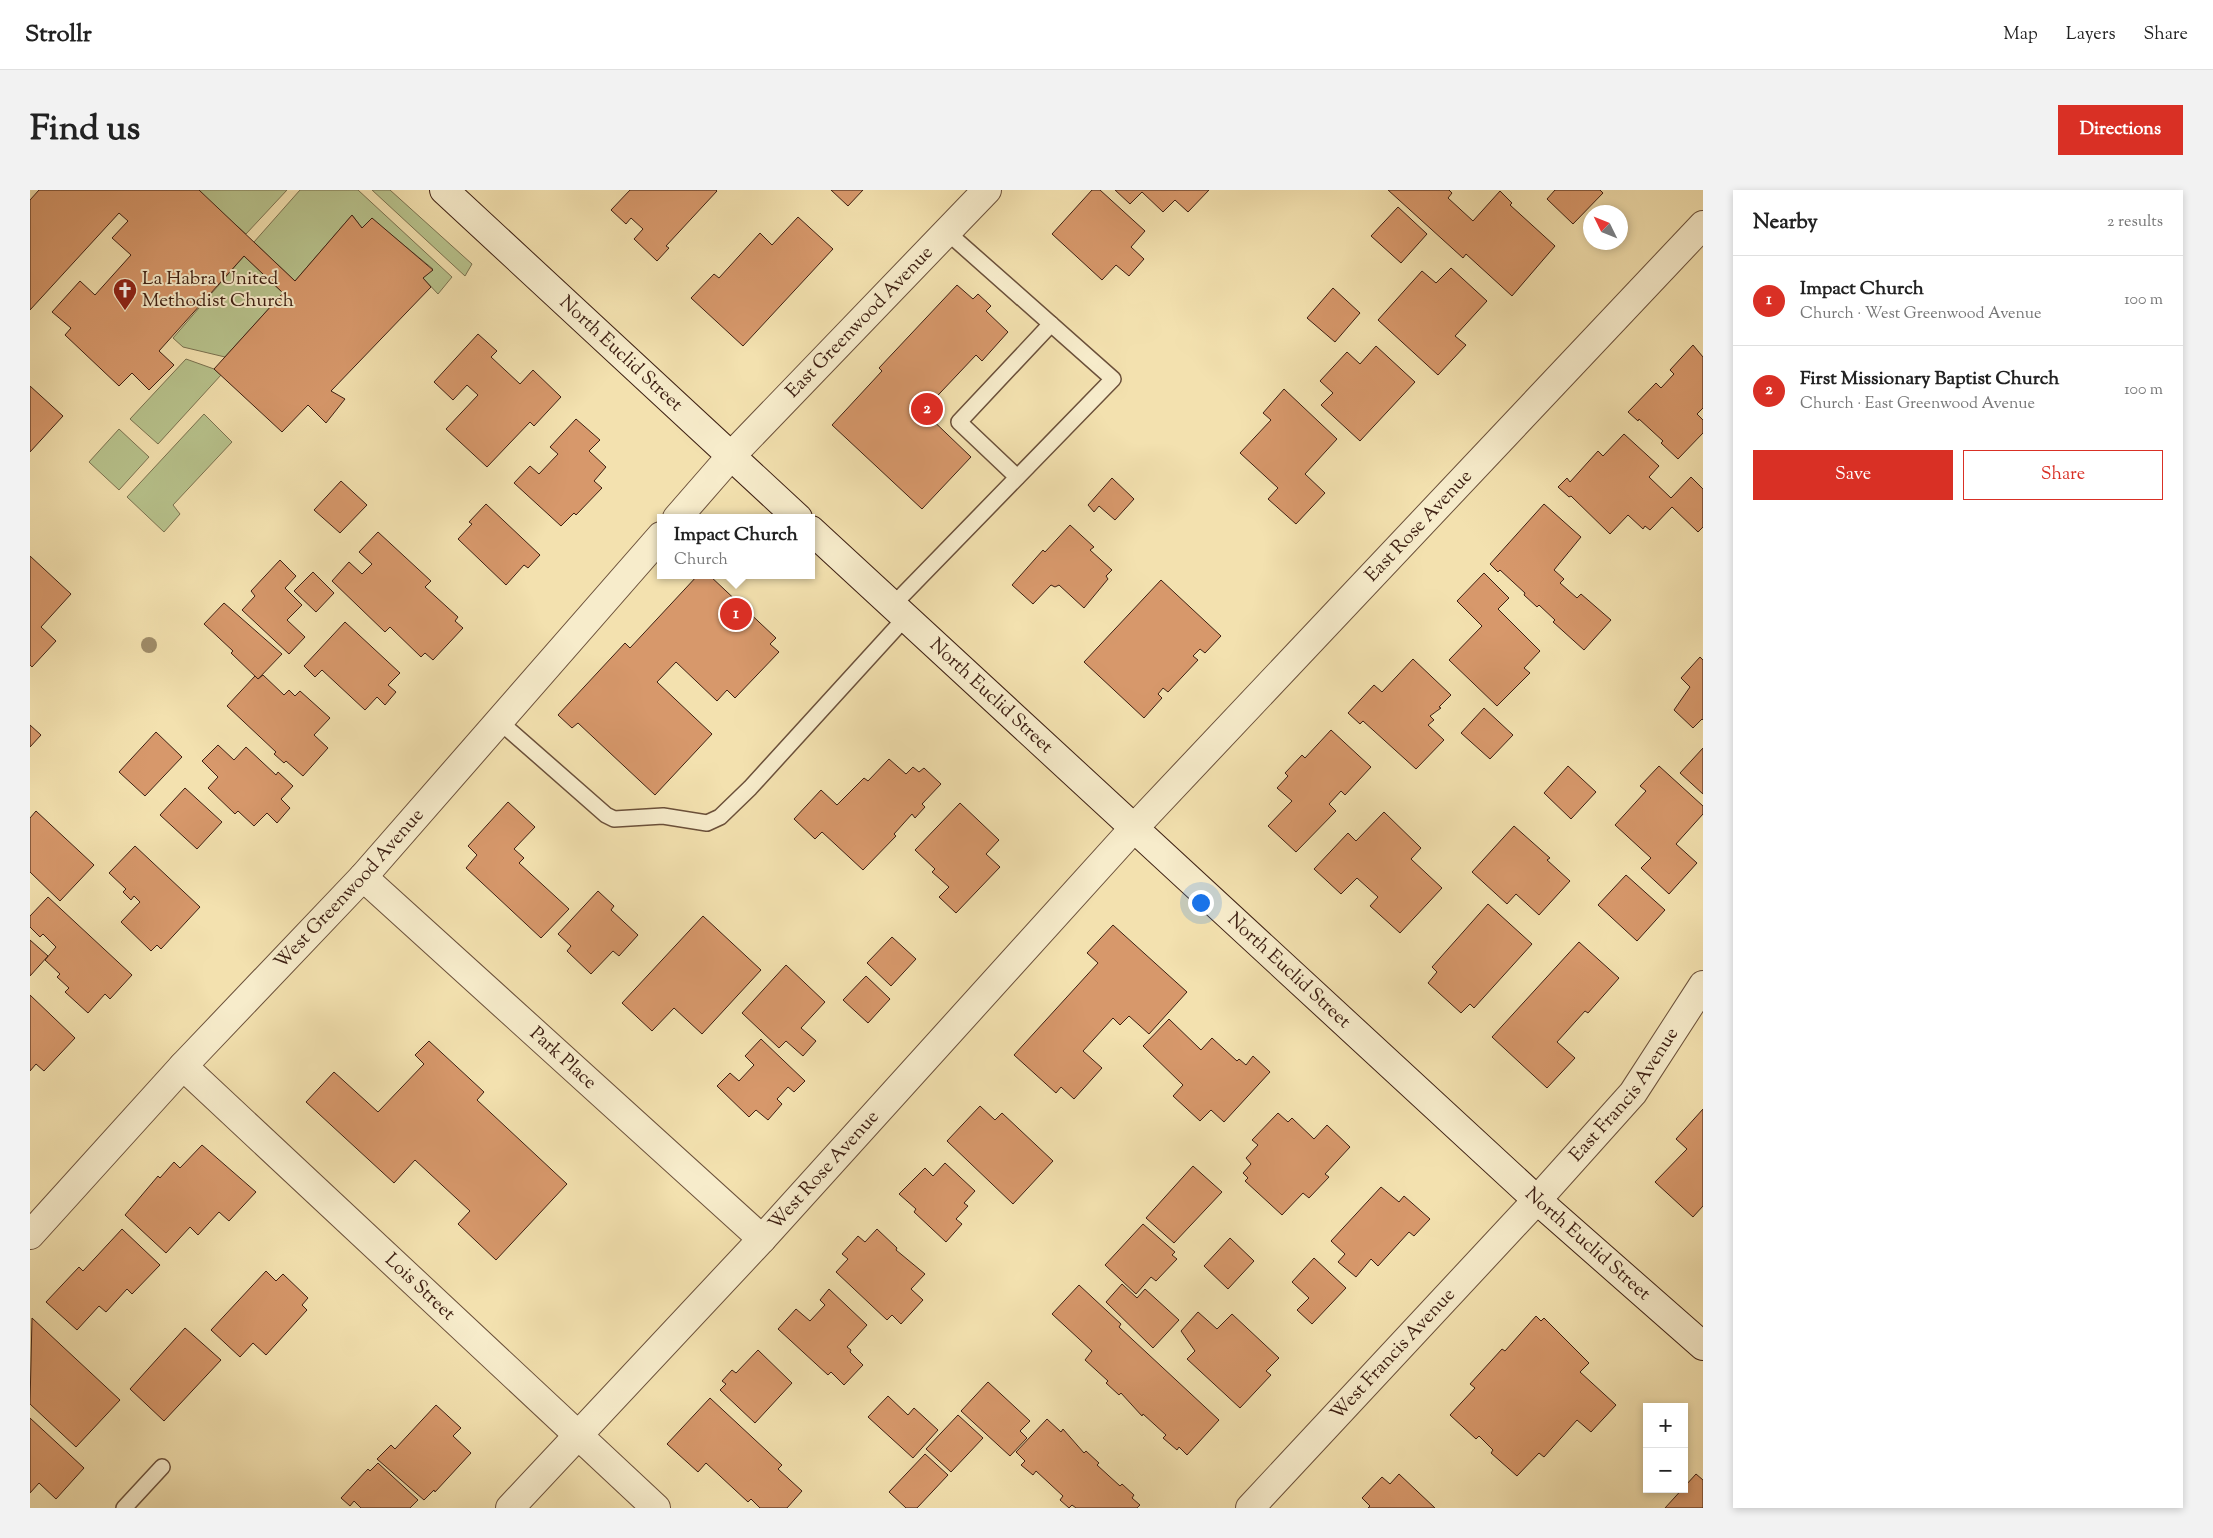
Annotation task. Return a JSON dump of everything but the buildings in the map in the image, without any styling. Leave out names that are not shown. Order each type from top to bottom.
[{"type":"street","name":"North Euclid Street","points":[[444,190],[794,514]]},
{"type":"street","name":"East Greenwood Avenue","points":[[731,456],[987,190]]},
{"type":"street","name":"East Rose Avenue","points":[[1134,828],[1703,225]]},
{"type":"street","points":[[680,514],[731,456]]},
{"type":"street","name":"North Euclid Street","points":[[815,534],[1537,1200],[1703,1346]]},
{"type":"street","name":"West Greenwood Avenue","points":[[30,1235],[184,1066],[363,877],[657,541]]},
{"type":"street","name":"West Rose Avenue","points":[[510,1508],[762,1239],[1134,828]]},
{"type":"street","name":"Park Place","points":[[363,877],[762,1239]]},
{"type":"street","name":"East Francis Avenue","points":[[1537,1200],[1633,1093],[1703,985]]},
{"type":"street","name":"Lois Street","points":[[184,1066],[656,1508]]},
{"type":"street","name":"West Francis Avenue","points":[[1250,1508],[1537,1200]]},
{"type":"lane","points":[[499,721],[606,815],[614,818],[663,816],[707,823],[720,817],[750,788],[899,611],[1017,478],[1113,379],[947,232]]},
{"type":"lane","points":[[1017,478],[958,422],[1051,324]]},
{"type":"lane","points":[[124,1508],[162,1467]]},
{"type":"green space","points":[[197,190],[287,190],[246,234]]},
{"type":"green space","points":[[300,190],[358,190],[452,277],[438,294],[423,278],[433,269],[372,219],[362,228],[352,215],[295,281],[254,242]]},
{"type":"green space","points":[[372,190],[390,190],[472,264],[465,276]]},
{"type":"green space","points":[[244,256],[283,293],[225,357],[183,347],[173,338]]},
{"type":"green space","points":[[186,359],[214,369],[221,375],[158,444],[130,419]]},
{"type":"green space","points":[[204,414],[232,442],[173,505],[180,514],[164,532],[127,497]]},
{"type":"green space","points":[[119,429],[149,457],[119,490],[89,462]]},
{"type":"place","name":"La Habra United Methodist Church","points":[[125,311]]},
{"type":"place","name":"First Missionary Baptist Church","points":[[927,409]]},
{"type":"place","name":"Impact Church","points":[[736,614]]}]
